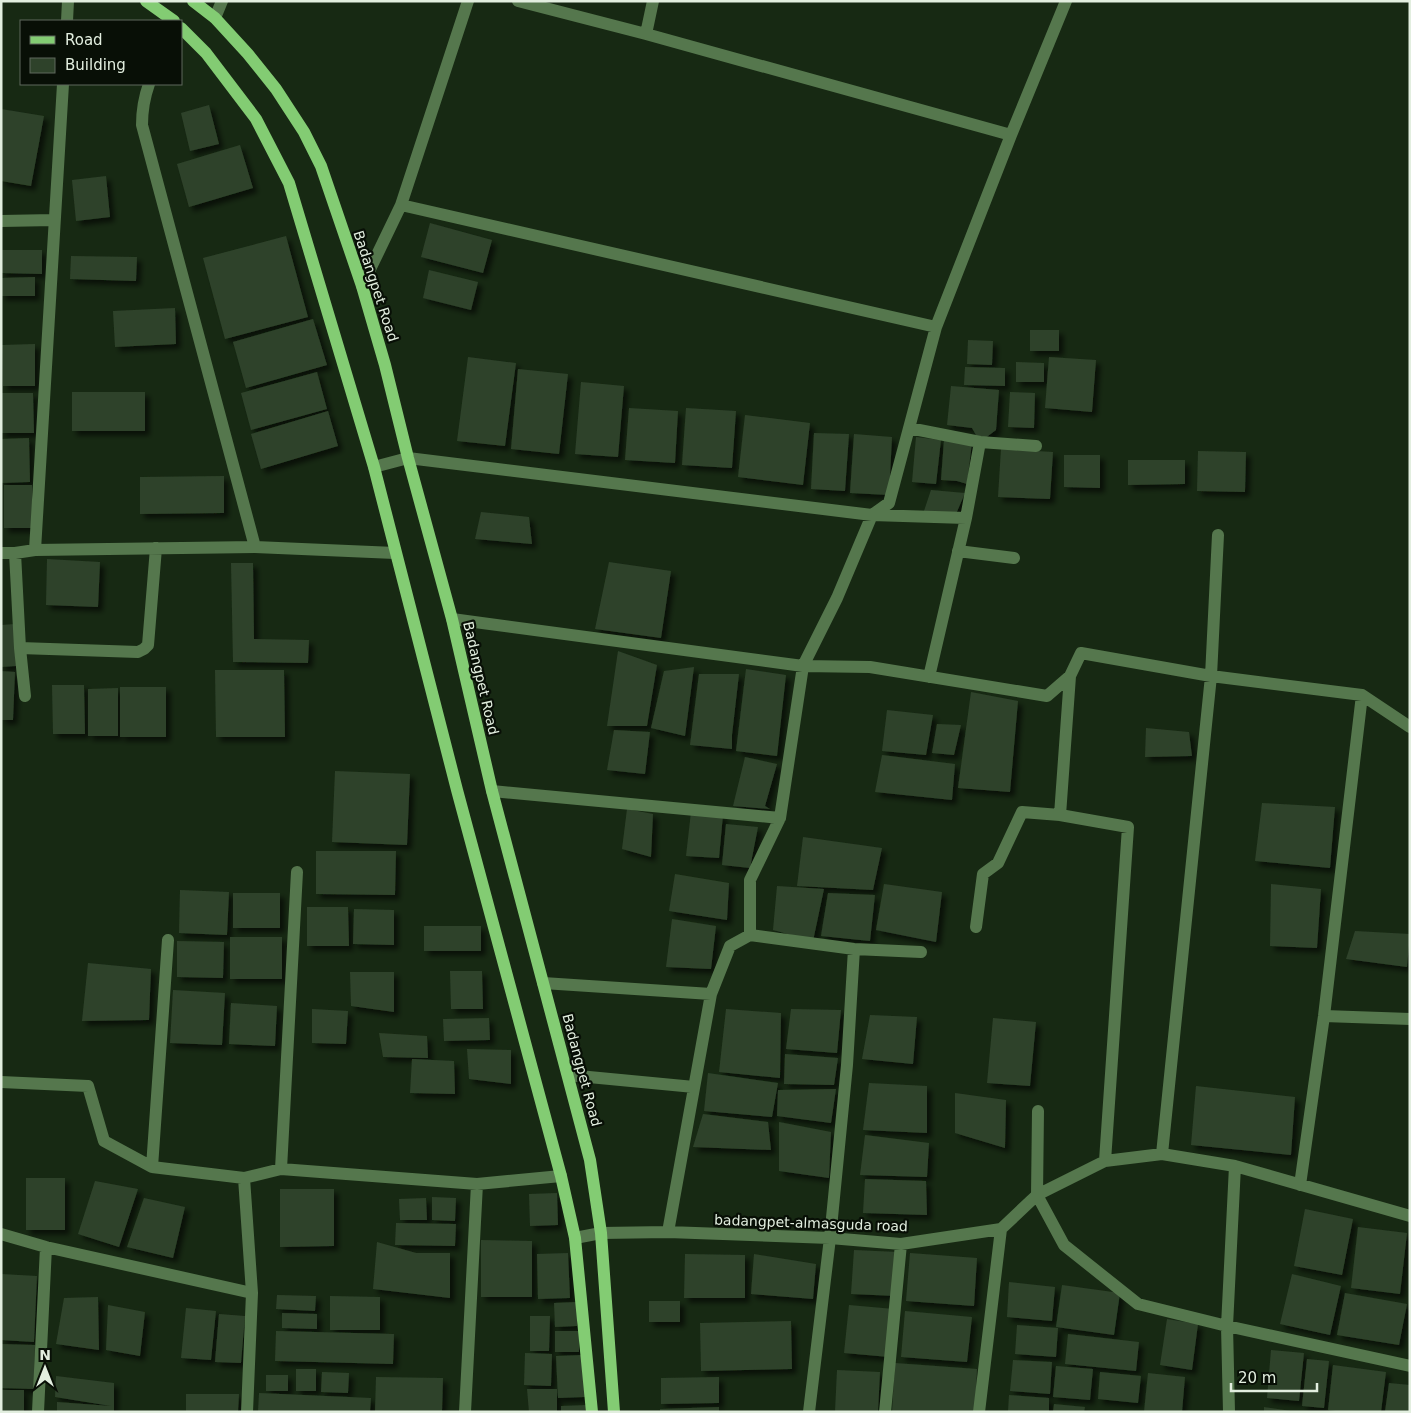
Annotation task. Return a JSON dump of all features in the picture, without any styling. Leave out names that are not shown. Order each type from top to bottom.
[{"type":"main road","points":[[146,1],[173,20]]},
{"type":"main road","name":"Badangpet Road","points":[[193,1],[215,18],[248,54],[276,89],[304,132],[321,166],[362,286],[385,365],[452,619],[492,791],[590,1160],[601,1233],[614,1412]]},
{"type":"main road","points":[[182,29],[206,53],[256,119],[289,183],[374,467],[459,800],[561,1176],[575,1238],[592,1412]]},
{"type":"street","points":[[67,20],[68,1]]},
{"type":"street","points":[[215,18],[222,1]]},
{"type":"street","points":[[362,286],[401,205],[468,1]]},
{"type":"street","points":[[518,1],[646,34],[1011,135]]},
{"type":"street","points":[[646,34],[653,1]]},
{"type":"street","points":[[750,935],[750,880],[780,818],[802,666],[837,598],[872,515],[889,503],[936,327],[1066,1]]},
{"type":"street","points":[[36,550],[63,85]]},
{"type":"street","points":[[149,85],[142,111],[142,125],[255,547]]},
{"type":"street","points":[[401,205],[936,327]]},
{"type":"street","points":[[1,220],[54,220]]},
{"type":"street","points":[[909,428],[980,442],[1036,446]]},
{"type":"street","points":[[929,677],[966,518],[980,442]]},
{"type":"street","points":[[374,467],[408,458],[872,515],[966,518]]},
{"type":"street","points":[[1162,1154],[1211,676],[1218,534]]},
{"type":"street","points":[[1,553],[36,550],[255,547],[395,553]]},
{"type":"street","points":[[20,648],[138,652],[144,649],[148,645],[156,548]]},
{"type":"street","points":[[958,551],[1014,558]]},
{"type":"street","points":[[16,553],[20,648],[26,696]]},
{"type":"street","points":[[452,619],[802,666],[870,667],[1047,696],[1070,676]]},
{"type":"street","points":[[1060,815],[1070,676],[1081,653],[1211,676],[1362,695],[1410,727]]},
{"type":"street","points":[[1300,1185],[1324,1016],[1362,695]]},
{"type":"street","points":[[492,791],[780,818]]},
{"type":"street","points":[[976,927],[983,874],[998,863],[1022,812],[1060,815],[1128,827],[1104,1161]]},
{"type":"street","points":[[281,1168],[297,872]]},
{"type":"street","points":[[668,1232],[711,994],[730,946],[750,935],[854,949],[920,952]]},
{"type":"street","points":[[152,1167],[168,940]]},
{"type":"street","points":[[809,1412],[830,1238],[847,1065],[854,949]]},
{"type":"street","points":[[543,983],[711,994]]},
{"type":"street","points":[[1324,1016],[1410,1020]]},
{"type":"street","points":[[568,1075],[694,1087]]},
{"type":"street","points":[[1,1082],[88,1086],[104,1142],[152,1167],[244,1178],[281,1168],[477,1184],[561,1176]]},
{"type":"street","points":[[1038,1111],[1037,1195],[1064,1245],[1138,1304],[1227,1326],[1410,1366]]},
{"type":"street","points":[[979,1412],[1001,1229],[1037,1195],[1104,1161],[1162,1154],[1235,1166],[1410,1216]]},
{"type":"street","points":[[1229,1412],[1227,1326],[1235,1166]]},
{"type":"street","points":[[244,1178],[252,1293],[247,1412]]},
{"type":"street","points":[[465,1412],[477,1184]]},
{"type":"street","name":"badangpet-almasguda road","points":[[575,1238],[601,1233],[668,1232],[830,1238],[901,1244],[1001,1229]]},
{"type":"street","points":[[1,1234],[46,1247],[252,1293]]},
{"type":"street","points":[[885,1412],[901,1244]]},
{"type":"street","points":[[38,1412],[46,1247]]},
{"type":"building","points":[[209,105],[219,144],[190,151],[181,113]]},
{"type":"building","points":[[1,109],[44,116],[31,186],[1,181]]},
{"type":"building","points":[[240,145],[253,188],[189,207],[177,164]]},
{"type":"building","points":[[106,176],[110,217],[76,221],[72,180]]},
{"type":"building","points":[[430,223],[492,240],[483,273],[421,257]]},
{"type":"building","points":[[286,236],[308,317],[225,339],[203,258]]},
{"type":"building","points":[[1,250],[42,250],[42,274],[1,273]]},
{"type":"building","points":[[71,256],[137,257],[136,281],[70,279]]},
{"type":"building","points":[[429,270],[478,282],[471,310],[423,298]]},
{"type":"building","points":[[35,277],[35,296],[1,296],[1,278]]},
{"type":"building","points":[[175,308],[176,344],[115,347],[113,311]]},
{"type":"building","points":[[313,319],[327,365],[246,388],[233,342]]},
{"type":"building","points":[[1030,330],[1059,330],[1059,351],[1030,351]]},
{"type":"building","points":[[968,340],[993,341],[992,365],[967,364]]},
{"type":"building","points":[[35,344],[35,386],[3,386],[2,345]]},
{"type":"building","points":[[468,357],[516,363],[505,446],[457,441]]},
{"type":"building","points":[[1049,357],[1096,360],[1092,412],[1045,408]]},
{"type":"building","points":[[1016,362],[1044,363],[1044,382],[1016,382]]},
{"type":"building","points":[[965,367],[1005,368],[1005,386],[964,385]]},
{"type":"building","points":[[518,369],[568,374],[559,454],[511,449]]},
{"type":"building","points":[[317,372],[327,409],[251,430],[241,393]]},
{"type":"building","points":[[581,382],[624,386],[618,457],[575,454]]},
{"type":"building","points":[[951,386],[999,390],[996,430],[980,442],[972,428],[947,425]]},
{"type":"building","points":[[72,392],[145,392],[145,431],[72,431]]},
{"type":"building","points":[[1010,392],[1035,393],[1034,428],[1008,427]]},
{"type":"building","points":[[1,393],[33,393],[34,433],[1,433]]},
{"type":"building","points":[[629,408],[678,411],[675,463],[625,460]]},
{"type":"building","points":[[686,408],[736,411],[732,468],[682,465]]},
{"type":"building","points":[[328,411],[338,446],[261,469],[251,434]]},
{"type":"building","points":[[745,415],[810,423],[803,485],[738,477]]},
{"type":"building","points":[[814,433],[849,434],[845,491],[811,489]]},
{"type":"building","points":[[854,434],[892,437],[889,495],[850,493]]},
{"type":"building","points":[[916,437],[941,440],[936,484],[912,482]]},
{"type":"building","points":[[29,438],[30,482],[1,483],[1,439]]},
{"type":"building","points":[[944,440],[972,442],[967,484],[941,480]]},
{"type":"building","points":[[1001,449],[1053,452],[1050,499],[998,497]]},
{"type":"building","points":[[1198,451],[1246,452],[1245,492],[1197,491]]},
{"type":"building","points":[[1064,455],[1100,455],[1100,488],[1064,487]]},
{"type":"building","points":[[1128,460],[1185,460],[1185,484],[1128,485]]},
{"type":"building","points":[[224,476],[224,513],[140,514],[140,477]]},
{"type":"building","points":[[4,485],[32,485],[32,528],[4,528]]},
{"type":"building","points":[[931,490],[965,493],[956,514],[924,511]]},
{"type":"building","points":[[481,512],[529,517],[532,544],[475,539]]},
{"type":"building","points":[[47,559],[100,562],[98,607],[46,605]]},
{"type":"building","points":[[609,562],[671,571],[661,638],[595,629]]},
{"type":"building","points":[[231,563],[253,563],[254,639],[309,640],[308,663],[233,662]]},
{"type":"building","points":[[15,624],[16,666],[1,667],[1,625]]},
{"type":"building","points":[[618,651],[657,665],[647,726],[607,726]]},
{"type":"building","points":[[694,667],[685,736],[651,728],[664,671]]},
{"type":"building","points":[[746,669],[786,675],[777,756],[736,751]]},
{"type":"building","points":[[215,670],[284,670],[285,737],[216,737]]},
{"type":"building","points":[[1,671],[15,672],[13,720],[1,720]]},
{"type":"building","points":[[699,674],[739,674],[732,749],[690,745]]},
{"type":"building","points":[[52,685],[84,685],[85,734],[53,734]]},
{"type":"building","points":[[120,687],[166,687],[166,737],[120,737]]},
{"type":"building","points":[[118,688],[118,736],[88,736],[88,689]]},
{"type":"building","points":[[971,692],[1018,701],[1010,792],[958,788]]},
{"type":"building","points":[[887,710],[933,715],[926,755],[882,751]]},
{"type":"building","points":[[937,724],[961,725],[954,755],[932,753]]},
{"type":"building","points":[[1146,728],[1189,732],[1192,756],[1145,757]]},
{"type":"building","points":[[614,730],[650,732],[645,774],[607,770]]},
{"type":"building","points":[[882,755],[955,764],[952,800],[875,792]]},
{"type":"building","points":[[745,757],[777,764],[765,806],[770,809],[733,806]]},
{"type":"building","points":[[335,771],[410,774],[407,845],[332,842]]},
{"type":"building","points":[[1262,803],[1335,807],[1330,868],[1255,861]]},
{"type":"building","points":[[627,809],[653,814],[651,857],[622,849]]},
{"type":"building","points":[[691,812],[723,815],[719,858],[686,856]]},
{"type":"building","points":[[726,824],[758,827],[750,868],[722,865]]},
{"type":"building","points":[[803,837],[882,848],[873,890],[797,886]]},
{"type":"building","points":[[316,851],[396,851],[395,895],[316,894]]},
{"type":"building","points":[[675,874],[729,883],[727,920],[669,911]]},
{"type":"building","points":[[884,884],[942,892],[936,942],[876,930]]},
{"type":"building","points":[[1271,884],[1321,889],[1317,948],[1270,946]]},
{"type":"building","points":[[777,886],[824,889],[813,941],[773,930]]},
{"type":"building","points":[[180,890],[229,892],[227,935],[179,933]]},
{"type":"building","points":[[233,893],[280,893],[280,928],[233,928]]},
{"type":"building","points":[[828,893],[875,895],[870,941],[821,936]]},
{"type":"building","points":[[307,907],[348,907],[349,946],[307,946]]},
{"type":"building","points":[[354,909],[394,910],[394,945],[353,944]]},
{"type":"building","points":[[672,919],[716,926],[711,969],[666,967]]},
{"type":"building","points":[[424,926],[481,926],[481,951],[424,951]]},
{"type":"building","points":[[1355,931],[1410,934],[1407,967],[1346,959]]},
{"type":"building","points":[[230,937],[282,937],[282,979],[230,979]]},
{"type":"building","points":[[177,941],[224,942],[223,978],[177,977]]},
{"type":"building","points":[[88,963],[151,969],[149,1020],[82,1021]]},
{"type":"building","points":[[450,971],[482,971],[483,1009],[451,1009]]},
{"type":"building","points":[[350,972],[394,972],[394,1012],[351,1006]]},
{"type":"building","points":[[173,990],[225,993],[222,1045],[170,1043]]},
{"type":"building","points":[[231,1003],[277,1006],[275,1046],[229,1044]]},
{"type":"building","points":[[312,1009],[348,1011],[346,1044],[312,1043]]},
{"type":"building","points":[[726,1009],[781,1013],[780,1078],[719,1072]]},
{"type":"building","points":[[791,1009],[841,1010],[837,1053],[786,1049]]},
{"type":"building","points":[[870,1015],[917,1017],[913,1064],[862,1059]]},
{"type":"building","points":[[489,1018],[490,1040],[444,1041],[443,1019]]},
{"type":"building","points":[[993,1018],[1036,1022],[1030,1086],[987,1083]]},
{"type":"building","points":[[379,1033],[427,1036],[428,1058],[383,1057]]},
{"type":"building","points":[[467,1049],[511,1050],[511,1084],[469,1079]]},
{"type":"building","points":[[785,1054],[838,1058],[834,1085],[784,1084]]},
{"type":"building","points":[[412,1059],[454,1061],[455,1094],[410,1093]]},
{"type":"building","points":[[708,1073],[778,1083],[772,1117],[704,1111]]},
{"type":"building","points":[[869,1083],[927,1086],[927,1133],[863,1130]]},
{"type":"building","points":[[1196,1086],[1295,1097],[1291,1155],[1191,1145]]},
{"type":"building","points":[[836,1089],[831,1123],[777,1116],[778,1090]]},
{"type":"building","points":[[955,1093],[1006,1100],[1005,1148],[955,1133]]},
{"type":"building","points":[[703,1114],[768,1122],[771,1150],[693,1147]]},
{"type":"building","points":[[779,1122],[831,1132],[829,1178],[779,1171]]},
{"type":"building","points":[[865,1135],[929,1143],[927,1177],[860,1175]]},
{"type":"building","points":[[26,1178],[65,1178],[65,1230],[26,1230]]},
{"type":"building","points":[[865,1179],[926,1181],[927,1215],[863,1213]]},
{"type":"building","points":[[95,1181],[138,1189],[119,1247],[78,1234]]},
{"type":"building","points":[[280,1189],[334,1189],[334,1246],[280,1247]]},
{"type":"building","points":[[557,1193],[558,1225],[530,1226],[529,1194]]},
{"type":"building","points":[[432,1197],[456,1198],[455,1221],[432,1220]]},
{"type":"building","points":[[144,1198],[185,1207],[173,1258],[127,1247]]},
{"type":"building","points":[[426,1198],[427,1220],[400,1220],[399,1199]]},
{"type":"building","points":[[1305,1209],[1353,1219],[1342,1275],[1294,1266]]},
{"type":"building","points":[[396,1223],[456,1224],[455,1246],[395,1245]]},
{"type":"building","points":[[1358,1227],[1407,1233],[1400,1294],[1351,1288]]},
{"type":"building","points":[[481,1240],[532,1241],[532,1297],[481,1297]]},
{"type":"building","points":[[377,1242],[416,1253],[450,1253],[450,1298],[373,1289]]},
{"type":"building","points":[[854,1250],[898,1252],[896,1296],[851,1294]]},
{"type":"building","points":[[568,1253],[570,1298],[538,1299],[537,1254]]},
{"type":"building","points":[[910,1253],[977,1258],[974,1306],[906,1301]]},
{"type":"building","points":[[685,1254],[745,1255],[745,1298],[684,1298]]},
{"type":"building","points":[[754,1254],[816,1264],[813,1299],[751,1294]]},
{"type":"building","points":[[1,1274],[37,1276],[34,1342],[1,1340]]},
{"type":"building","points":[[1292,1274],[1341,1286],[1330,1335],[1280,1324]]},
{"type":"building","points":[[1009,1282],[1055,1287],[1052,1321],[1007,1317]]},
{"type":"building","points":[[1062,1285],[1120,1293],[1114,1335],[1056,1327]]},
{"type":"building","points":[[1345,1293],[1407,1304],[1399,1345],[1337,1335]]},
{"type":"building","points":[[277,1295],[316,1296],[315,1311],[276,1309]]},
{"type":"building","points":[[330,1296],[380,1297],[380,1330],[330,1330]]},
{"type":"building","points":[[98,1297],[99,1350],[56,1344],[64,1298]]},
{"type":"building","points":[[649,1301],[680,1301],[680,1322],[649,1322]]},
{"type":"building","points":[[577,1302],[577,1326],[555,1327],[554,1303]]},
{"type":"building","points":[[108,1305],[145,1312],[140,1356],[106,1350]]},
{"type":"building","points":[[849,1305],[894,1309],[889,1357],[844,1353]]},
{"type":"building","points":[[186,1308],[216,1311],[211,1360],[181,1358]]},
{"type":"building","points":[[905,1311],[972,1317],[967,1362],[901,1357]]},
{"type":"building","points":[[282,1313],[317,1314],[317,1329],[282,1328]]},
{"type":"building","points":[[219,1314],[245,1316],[241,1363],[215,1362]]},
{"type":"building","points":[[530,1316],[550,1316],[549,1351],[530,1351]]},
{"type":"building","points":[[1167,1319],[1198,1324],[1192,1370],[1160,1365]]},
{"type":"building","points":[[791,1321],[792,1369],[701,1371],[700,1323]]},
{"type":"building","points":[[1017,1325],[1058,1328],[1056,1357],[1015,1354]]},
{"type":"building","points":[[276,1331],[394,1334],[393,1364],[275,1361]]},
{"type":"building","points":[[555,1331],[579,1331],[579,1352],[555,1352]]},
{"type":"building","points":[[1068,1334],[1139,1342],[1136,1371],[1065,1364]]},
{"type":"building","points":[[1,1344],[35,1345],[34,1389],[1,1388]]},
{"type":"building","points":[[1271,1350],[1304,1353],[1299,1401],[1267,1398]]},
{"type":"building","points":[[525,1353],[552,1354],[551,1386],[524,1385]]},
{"type":"building","points":[[583,1355],[585,1397],[558,1398],[556,1356]]},
{"type":"building","points":[[1307,1359],[1329,1361],[1324,1408],[1302,1406]]},
{"type":"building","points":[[1013,1360],[1052,1362],[1050,1394],[1010,1391]]},
{"type":"building","points":[[895,1363],[977,1369],[975,1412],[892,1412]]},
{"type":"building","points":[[1333,1365],[1386,1372],[1381,1412],[1328,1410]]},
{"type":"building","points":[[1056,1366],[1093,1369],[1090,1400],[1053,1397]]},
{"type":"building","points":[[296,1369],[316,1369],[316,1391],[296,1391]]},
{"type":"building","points":[[837,1370],[880,1372],[878,1412],[835,1412]]},
{"type":"building","points":[[322,1372],[349,1373],[348,1393],[321,1392]]},
{"type":"building","points":[[1100,1372],[1141,1376],[1138,1403],[1098,1399]]},
{"type":"building","points":[[1148,1373],[1185,1377],[1182,1412],[1144,1412]]},
{"type":"building","points":[[266,1375],[288,1375],[288,1391],[266,1391]]},
{"type":"building","points":[[56,1376],[114,1383],[114,1412],[57,1412],[57,1402],[111,1406],[55,1397]]},
{"type":"building","points":[[376,1377],[443,1378],[442,1412],[375,1412]]},
{"type":"building","points":[[719,1377],[719,1403],[661,1404],[661,1378]]},
{"type":"building","points":[[1389,1383],[1410,1385],[1410,1412],[1385,1412]]},
{"type":"building","points":[[527,1389],[557,1389],[557,1412],[529,1412]]},
{"type":"building","points":[[1,1390],[24,1390],[24,1412],[1,1412]]},
{"type":"building","points":[[259,1393],[371,1398],[370,1412],[258,1412]]},
{"type":"building","points":[[186,1394],[239,1394],[238,1412],[186,1412]]},
{"type":"building","points":[[1009,1395],[1049,1398],[1049,1412],[1008,1412]]},
{"type":"building","points":[[1054,1404],[1085,1407],[1084,1412],[1053,1412]]},
{"type":"building","points":[[588,1405],[588,1412],[561,1412],[561,1406]]},
{"type":"building","points":[[719,1407],[719,1412],[660,1412],[660,1409]]},
{"type":"building","points":[[1264,1407],[1291,1411],[1291,1412],[1264,1412]]}]
